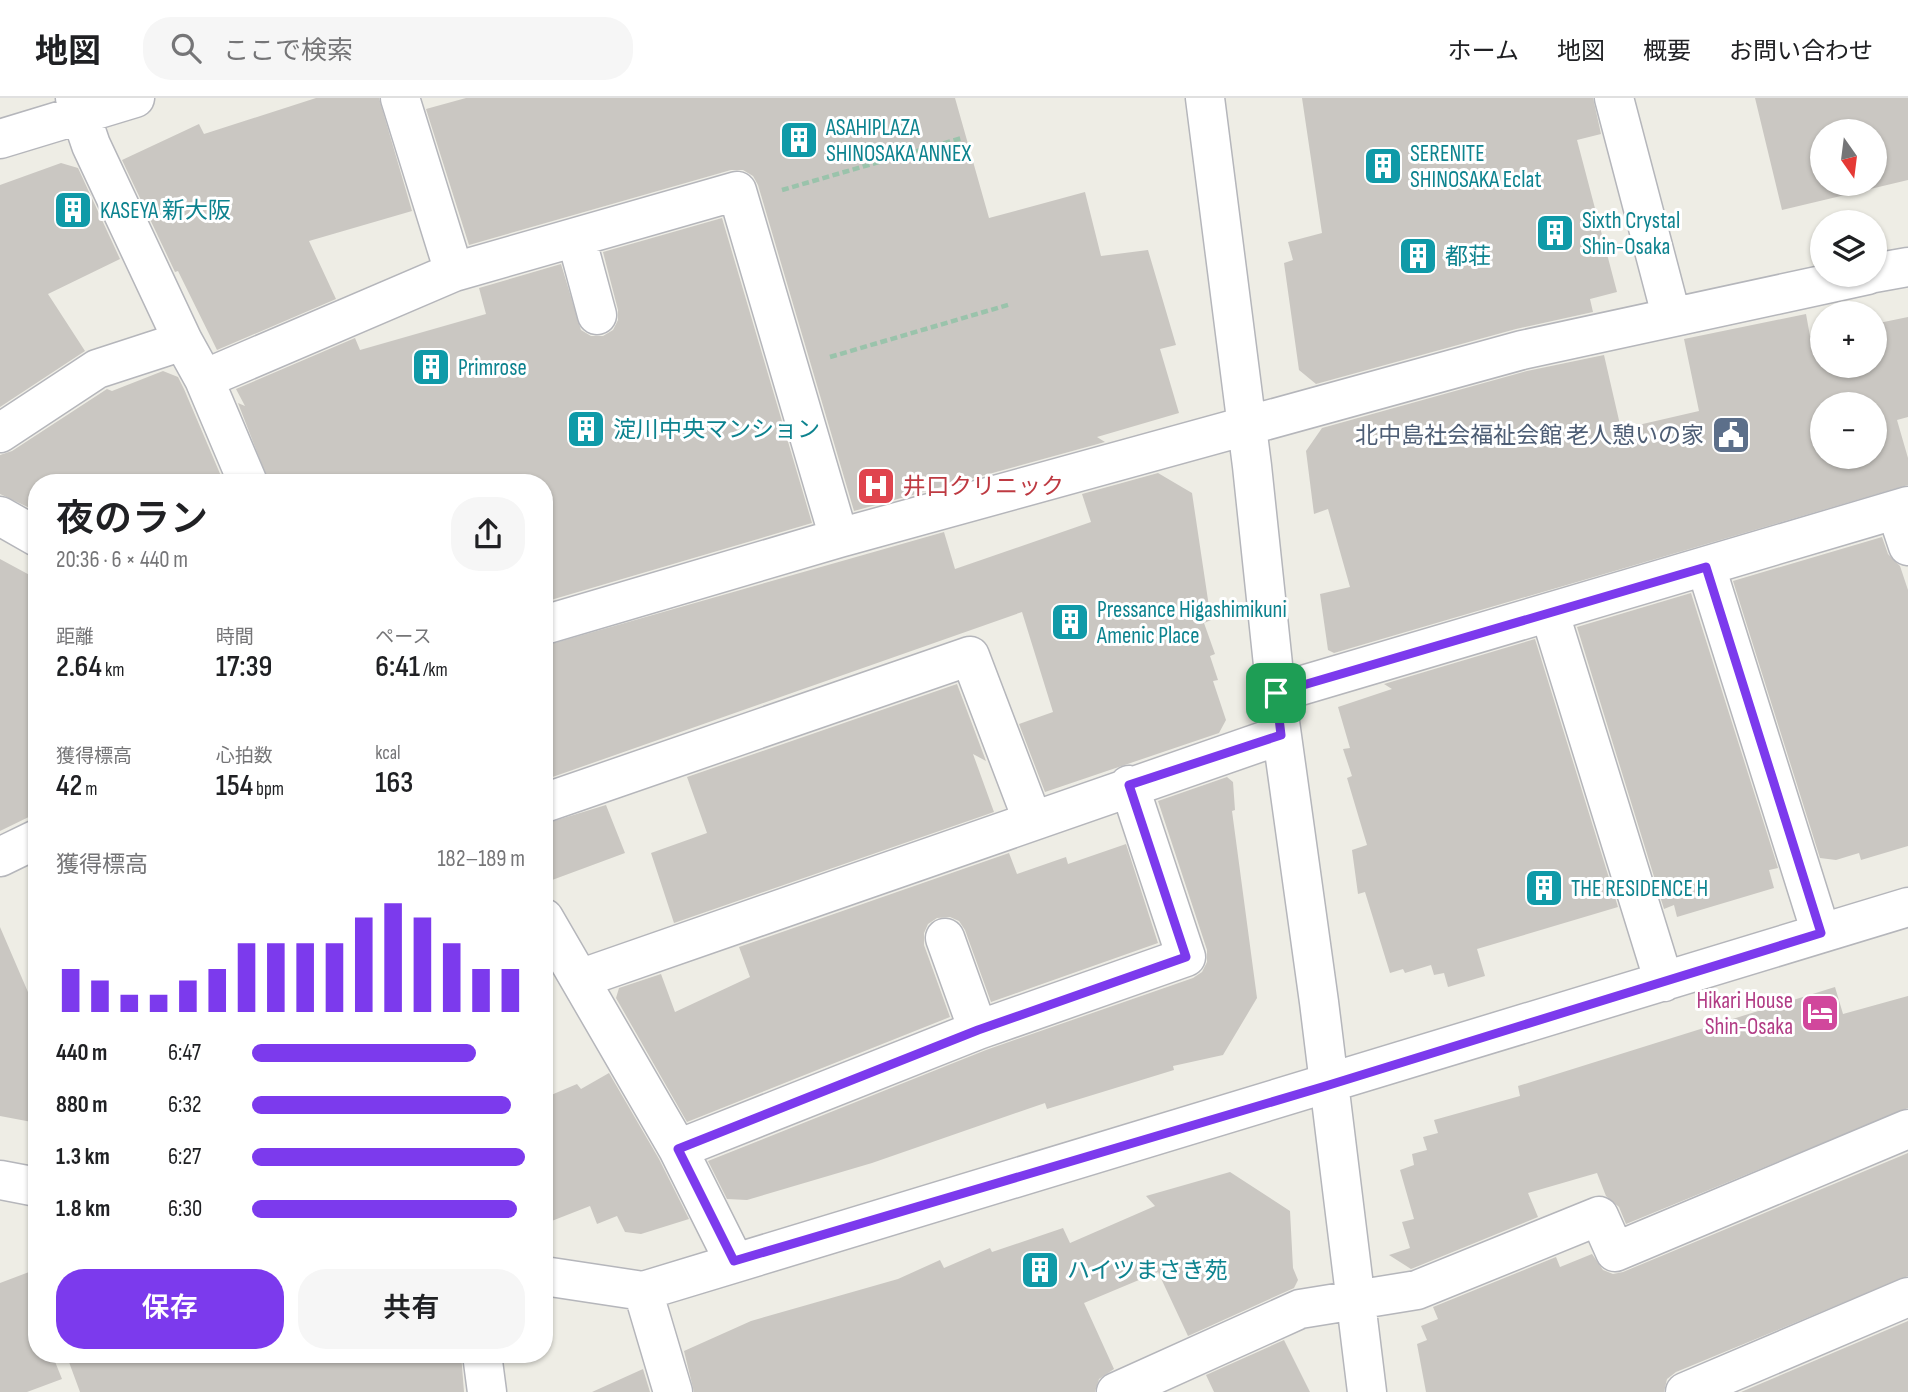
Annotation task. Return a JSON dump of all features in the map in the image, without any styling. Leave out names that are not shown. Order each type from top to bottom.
[{"type":"street","points":[[0,139],[78,106],[135,98]]},
{"type":"street","points":[[400,98],[454,272]]},
{"type":"street","points":[[1205,98],[1281,735],[1329,1085],[1367,1392]]},
{"type":"street","points":[[1614,98],[1671,315]]},
{"type":"street","points":[[78,106],[91,145],[183,341],[204,379],[244,474]]},
{"type":"street","points":[[204,379],[454,272],[737,191],[839,538]]},
{"type":"street","points":[[576,237],[597,314]]},
{"type":"street","points":[[1887,271],[1908,267]]},
{"type":"street","points":[[553,622],[839,538],[1522,350],[1671,315],[1810,287]]},
{"type":"street","points":[[0,433],[97,369],[183,341]]},
{"type":"street","points":[[1276,693],[1902,508],[1908,546]]},
{"type":"street","points":[[0,516],[28,532]]},
{"type":"street","points":[[1706,567],[1821,933]]},
{"type":"street","points":[[1550,614],[1664,982]]},
{"type":"street","points":[[553,800],[970,656],[1032,819]]},
{"type":"street","points":[[582,978],[1129,785],[1281,735]]},
{"type":"street","points":[[678,1149],[978,1030],[1186,957],[1129,785]]},
{"type":"street","points":[[0,857],[28,843]]},
{"type":"street","points":[[553,1277],[643,1291],[734,1261],[1329,1085],[1908,907]]},
{"type":"street","points":[[553,932],[582,978],[678,1149],[734,1261]]},
{"type":"street","points":[[945,938],[978,1030]]},
{"type":"street","points":[[1116,1392],[1300,1309],[1417,1290],[1599,1216],[1615,1252],[1908,1129]]},
{"type":"street","points":[[0,1180],[28,1185]]},
{"type":"street","points":[[643,1291],[673,1392]]},
{"type":"street","points":[[1685,1392],[1908,1297]]},
{"type":"street","points":[[483,1363],[487,1392]]},
{"type":"path","points":[[740,202],[962,138]]},
{"type":"path","points":[[788,369],[1011,304]]},
{"type":"building","points":[[316,98],[379,98],[412,211],[309,241],[336,299],[217,350],[178,271],[175,272],[122,160],[199,124],[204,134]]},
{"type":"building","points":[[466,98],[955,98],[989,218],[1085,192],[1101,256],[1148,250],[1176,345],[1160,349],[1179,413],[1097,437],[1105,442],[854,511],[758,185],[753,176],[743,170],[731,170],[469,245],[426,109]]},
{"type":"building","points":[[1302,98],[1593,98],[1601,134],[1577,140],[1617,292],[1590,299],[1593,312],[1516,329],[1316,384],[1299,370],[1284,263],[1293,260],[1288,242],[1322,233]]},
{"type":"building","points":[[1755,98],[1908,98],[1908,180],[1887,185],[1887,119],[1810,119],[1810,196],[1841,196],[1782,210]]},
{"type":"building","points":[[61,163],[78,168],[120,259],[48,294],[85,351],[0,407],[0,185]]},
{"type":"building","points":[[722,218],[812,523],[553,599],[553,474],[266,474],[238,403],[245,406],[236,389],[355,338],[360,350],[486,314],[479,288],[561,264],[581,330],[591,336],[603,336],[613,330],[618,320],[618,310],[603,252]]},
{"type":"building","points":[[1806,314],[1810,336],[1810,378],[1887,378],[1887,321],[1908,317],[1908,417],[1897,420],[1908,458],[1908,485],[1334,653],[1328,650],[1320,594],[1350,587],[1328,509],[1314,514],[1306,451],[1322,428],[1527,371],[1604,355],[1621,429],[1699,411],[1684,339]]},
{"type":"building","points":[[163,371],[178,377],[220,474],[28,474],[28,507],[0,494],[0,455],[12,451],[107,389],[112,391]]},
{"type":"building","points":[[1158,473],[1192,493],[1211,620],[1204,623],[1215,654],[1210,656],[1218,680],[1213,681],[1226,720],[1219,733],[1045,792],[1019,724],[1053,712],[1022,612],[553,777],[553,643],[944,532],[955,569],[1091,522],[1082,494]]},
{"type":"building","points":[[1882,537],[1888,554],[1900,566],[1908,590],[1908,846],[1861,860],[1859,853],[1836,860],[1820,858],[1733,581]]},
{"type":"building","points":[[0,559],[28,574],[28,817],[0,831]]},
{"type":"building","points":[[1691,593],[1778,868],[1769,870],[1774,888],[1677,917],[1674,905],[1664,909],[1577,627]]},
{"type":"building","points":[[1535,639],[1618,907],[1477,949],[1485,976],[1448,987],[1444,973],[1434,975],[1431,965],[1405,973],[1403,969],[1390,973],[1365,892],[1358,894],[1352,850],[1367,845],[1347,778],[1352,776],[1343,749],[1350,748],[1338,707],[1392,689],[1384,684]]},
{"type":"building","points":[[957,684],[986,761],[973,754],[994,812],[674,923],[651,853],[707,833],[687,777]]},
{"type":"building","points":[[1227,777],[1233,782],[1235,810],[1232,811],[1257,998],[1223,1055],[1173,1066],[1174,1070],[1047,1109],[1045,1103],[872,1163],[747,1200],[727,1199],[708,1161],[986,1050],[1193,978],[1202,972],[1207,962],[1207,950],[1158,801]]},
{"type":"building","points":[[606,805],[625,853],[553,880],[553,821]]},
{"type":"building","points":[[1126,844],[1158,943],[991,1002],[965,930],[959,921],[950,917],[937,918],[928,924],[924,933],[924,945],[950,1017],[687,1122],[616,998],[619,988],[661,974],[675,1012],[750,977],[739,947],[1009,853],[1017,874],[1066,857],[1068,864]]},
{"type":"building","points":[[0,927],[28,992],[28,1121],[0,1116]]},
{"type":"building","points":[[1835,987],[1843,1014],[1908,996],[1908,1108],[1626,1224],[1619,1207],[1606,1196],[1597,1173],[1528,1193],[1538,1217],[1411,1269],[1389,1255],[1410,1248],[1402,1222],[1414,1219],[1400,1170],[1414,1165],[1412,1154],[1427,1150],[1423,1137],[1438,1133],[1434,1120],[1520,1096],[1518,1086]]},
{"type":"building","points":[[609,1073],[659,1159],[689,1219],[641,1234],[625,1232],[617,1216],[597,1224],[590,1206],[553,1220],[553,1094],[577,1084],[581,1089]]},
{"type":"building","points":[[1908,1153],[1908,1276],[1676,1372],[1667,1379],[1664,1392],[1426,1392],[1417,1344],[1427,1340],[1421,1326],[1438,1319],[1433,1307],[1556,1257],[1560,1267],[1592,1254],[1603,1270],[1613,1274],[1623,1272]]},
{"type":"building","points":[[1230,1172],[1290,1211],[1293,1268],[1298,1280],[1294,1288],[1188,1336],[1158,1272],[1084,1303],[1114,1369],[1099,1379],[1095,1392],[694,1392],[684,1351],[751,1321],[898,1279],[940,1260],[944,1268],[990,1248],[992,1252],[1063,1228],[1070,1243],[1155,1206],[1146,1196]]},
{"type":"building","points":[[28,1272],[28,1363],[56,1363],[62,1379],[27,1392],[0,1392],[0,1283]]},
{"type":"building","points":[[1908,1321],[1908,1392],[1741,1392]]},
{"type":"building","points":[[1284,1340],[1310,1392],[1214,1392],[1206,1375]]},
{"type":"building","points":[[69,1363],[462,1363],[464,1392],[80,1392]]},
{"type":"building","points":[[643,1369],[650,1392],[592,1392]]},
{"type":"place","name":"ASAHIPLAZA SHINOSAKA ANNEX","points":[[799,140]]},
{"type":"place","name":"SERENITE SHINOSAKA Eclat","points":[[1383,166]]},
{"type":"place","name":"KASEYA 新大阪","points":[[73,210]]},
{"type":"place","name":"Sixth Crystal Shin-Osaka","points":[[1555,233]]},
{"type":"place","name":"都荘","points":[[1418,256]]},
{"type":"place","name":"Primrose","points":[[431,367]]},
{"type":"place","name":"淀川中央マンション","points":[[586,429]]},
{"type":"place","name":"北中島社会福祉会館 老人憩いの家","points":[[1731,435]]},
{"type":"place","name":"井口クリニック","points":[[876,486]]},
{"type":"place","name":"Pressance Higashimikuni Amenic Place","points":[[1070,622]]},
{"type":"place","name":"THE RESIDENCE H","points":[[1544,888]]},
{"type":"place","name":"Hikari House Shin-Osaka","points":[[1820,1013]]},
{"type":"place","name":"ハイツまさき苑","points":[[1040,1270]]},
{"type":"route","points":[[1706,567],[1821,933],[1329,1085],[734,1261],[678,1149],[978,1030],[1186,957],[1129,785],[1281,735],[1276,693],[1706,567]]}]
